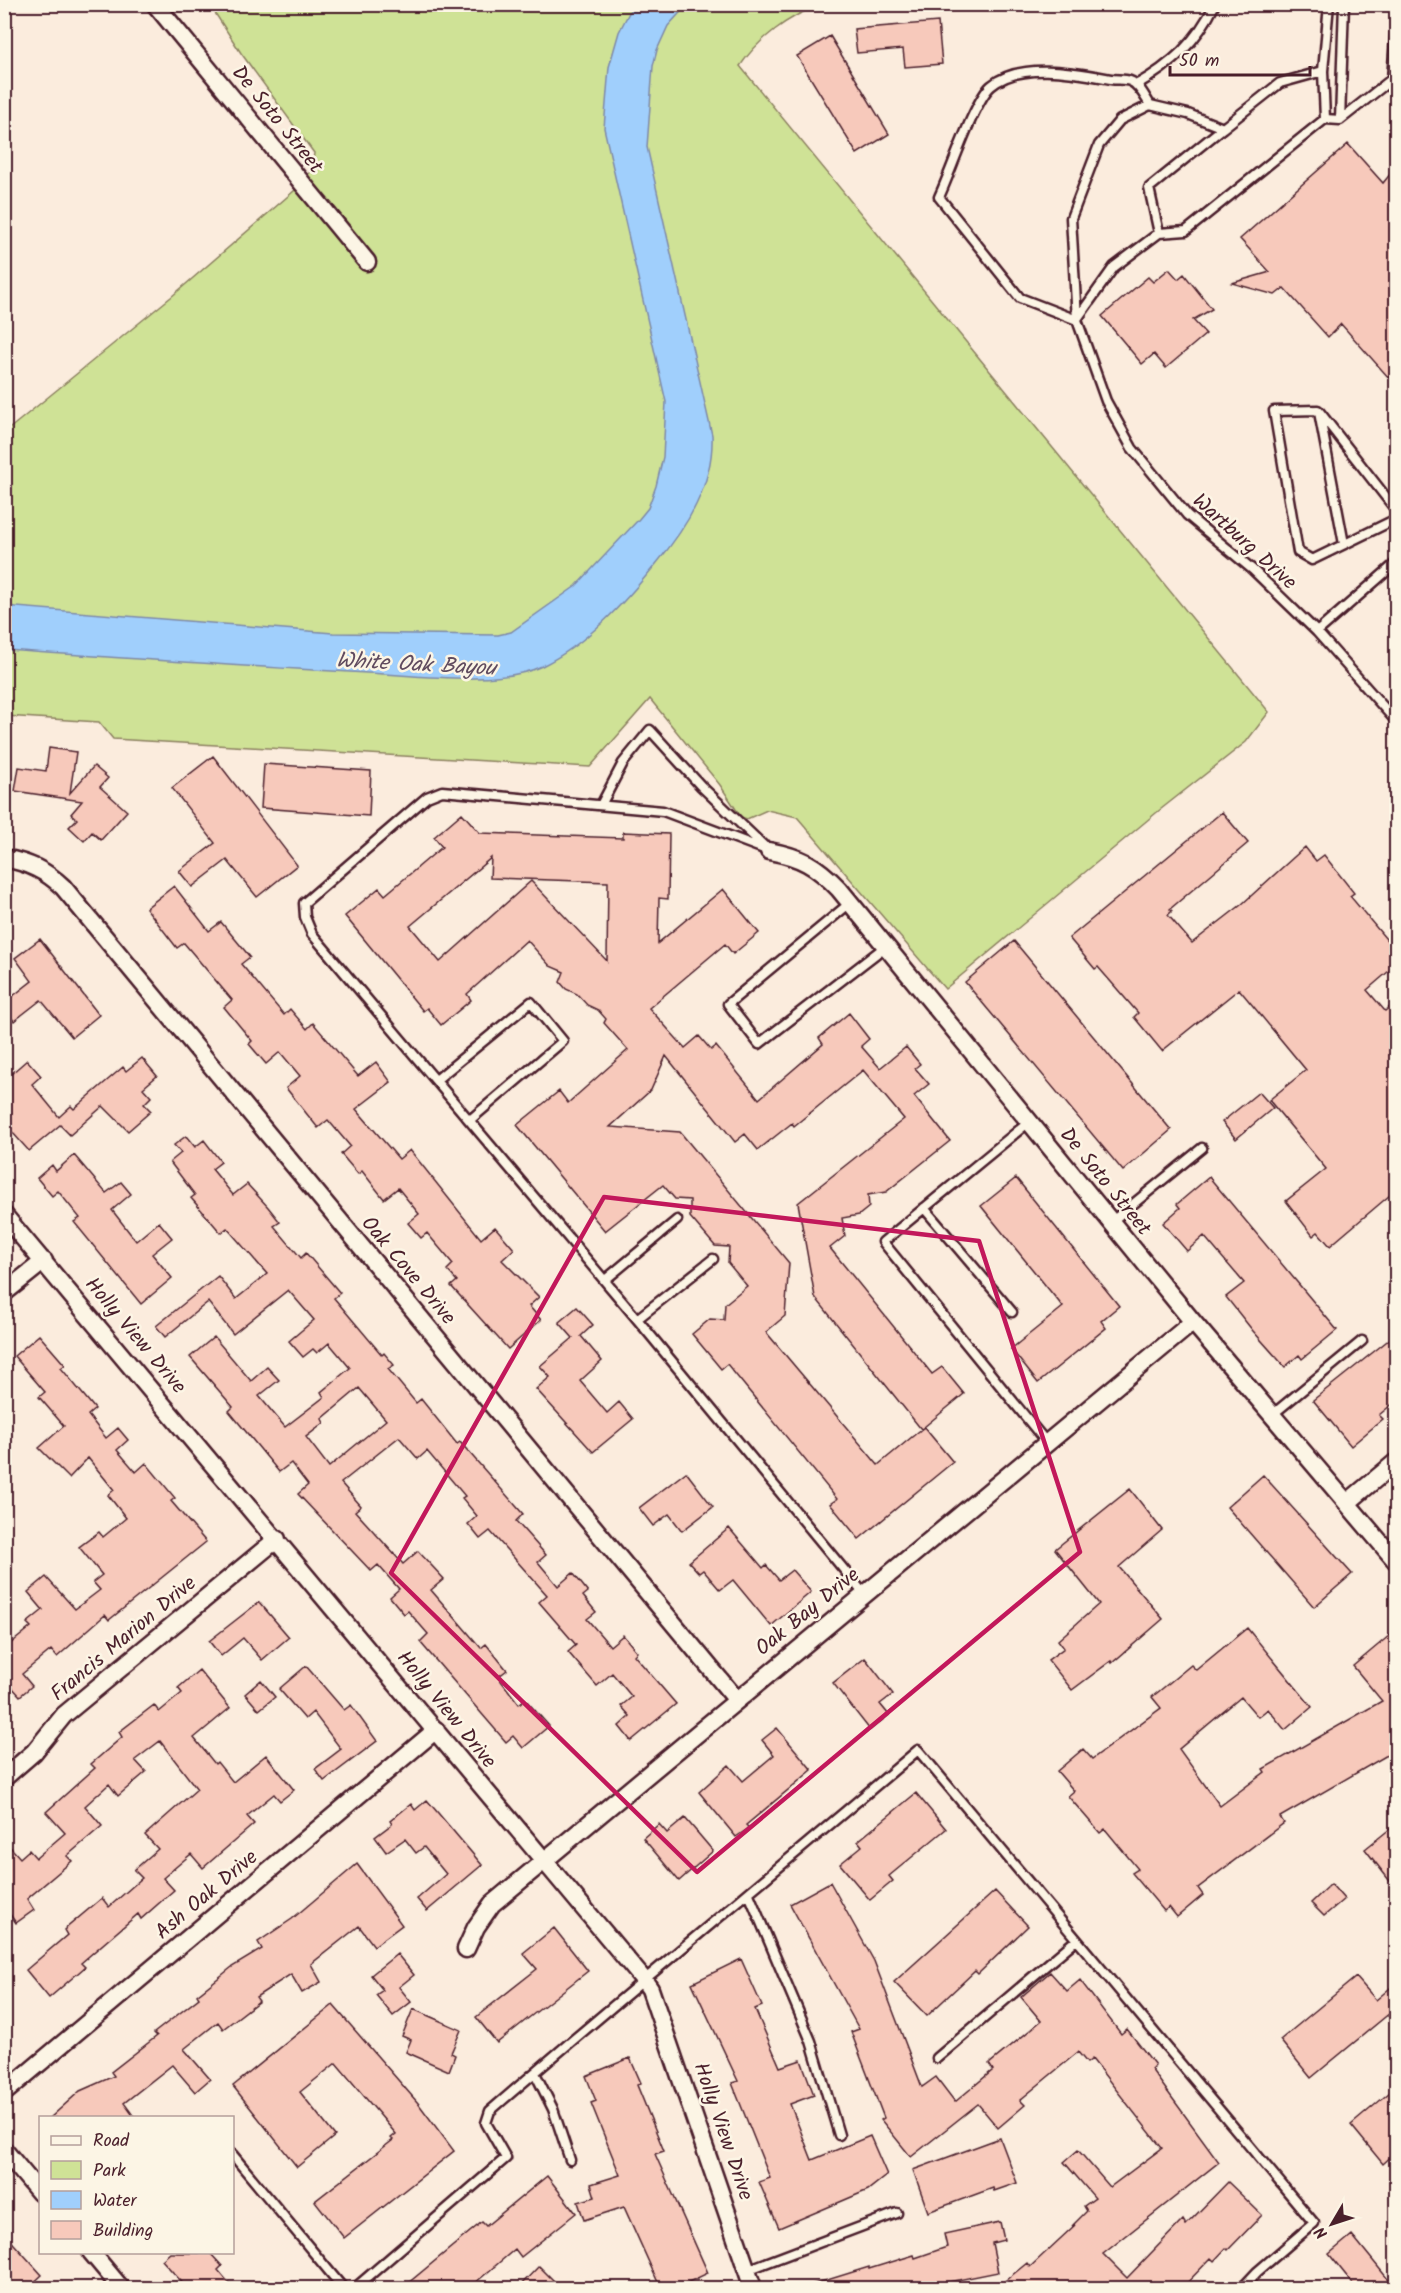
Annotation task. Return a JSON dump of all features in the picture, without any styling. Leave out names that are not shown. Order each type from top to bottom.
[{"type":"street","name":"De Soto Street","points":[[154,4],[367,262]]},
{"type":"street","name":"De Soto Street","points":[[768,851],[799,857],[823,872],[1193,1322],[1396,1561]]},
{"type":"street","name":"Oak Cove Drive","points":[[4,858],[27,862],[46,871],[71,897],[736,1699]]},
{"type":"street","name":"Holly View Drive","points":[[4,1215],[277,1539],[542,1862],[650,1989],[677,2062],[753,2289]]},
{"type":"street","points":[[4,1293],[44,1261]]},
{"type":"street","name":"Oak Bay Drive","points":[[466,1949],[476,1927],[492,1904],[736,1699],[1193,1322]]},
{"type":"street","points":[[1347,1503],[1396,1462]]},
{"type":"street","name":"Francis Marion Drive","points":[[4,1778],[34,1752],[64,1715],[277,1539]]},
{"type":"street","name":"Ash Oak Drive","points":[[4,2092],[436,1730]]},
{"type":"street","points":[[4,2150],[39,2192]]},
{"type":"street","points":[[92,2254],[121,2289]]},
{"type":"lane","points":[[1136,85],[1166,68],[1186,50],[1215,4]]},
{"type":"lane","points":[[1325,119],[1323,71],[1329,4]]},
{"type":"lane","points":[[1340,120],[1344,4]]},
{"type":"lane","points":[[1223,128],[1188,114],[1150,105],[1136,85],[1130,81],[1062,71],[1017,75],[991,86],[975,111],[939,197],[1020,297],[1077,320],[1114,267],[1159,232],[1186,231],[1325,119],[1340,120],[1392,80],[1396,25]]},
{"type":"lane","points":[[1159,232],[1149,188],[1280,83],[1323,71]]},
{"type":"lane","name":"Wartburg Drive","points":[[1150,105],[1120,120],[1099,145],[1071,218],[1077,320],[1106,401],[1132,448],[1187,515],[1253,570],[1317,632],[1396,721]]},
{"type":"lane","points":[[1318,410],[1396,510]]},
{"type":"lane","points":[[1318,410],[1344,544]]},
{"type":"lane","points":[[1318,410],[1274,411],[1298,552],[1312,560],[1396,519]]},
{"type":"lane","points":[[1317,632],[1396,563]]},
{"type":"lane","points":[[601,805],[623,763],[651,730],[701,786],[768,851]]},
{"type":"lane","points":[[768,851],[663,812],[442,791],[427,796],[304,903],[304,917],[312,934],[637,1319],[864,1593]]},
{"type":"lane","points":[[850,903],[728,1004],[759,1044],[886,946]]},
{"type":"lane","points":[[436,1080],[531,1002],[563,1041],[470,1120]]},
{"type":"lane","points":[[1029,1122],[883,1242],[1047,1443]]},
{"type":"lane","points":[[1111,1222],[1202,1148]]},
{"type":"lane","points":[[924,1208],[1012,1312]]},
{"type":"lane","points":[[605,1281],[677,1220]]},
{"type":"lane","points":[[637,1319],[713,1259]]},
{"type":"lane","points":[[1272,1415],[1362,1341]]},
{"type":"lane","points":[[355,2289],[506,2158],[486,2123],[490,2111],[643,1979],[749,1894],[918,1750],[1314,2223],[1257,2272],[1242,2289]]},
{"type":"lane","points":[[749,1894],[811,2041],[839,2135]]},
{"type":"lane","points":[[937,2058],[1076,1940]]},
{"type":"lane","points":[[535,2073],[553,2109],[570,2160]]},
{"type":"lane","points":[[234,2156],[343,2289]]},
{"type":"lane","points":[[747,2270],[897,2213]]},
{"type":"highlighted area","points":[[604,1197],[979,1241],[1080,1552],[697,1872],[391,1573]]},
{"type":"green space","points":[[214,5],[819,5],[785,22],[756,46],[740,66],[1269,712],[1246,742],[1156,813],[945,989],[797,817],[767,810],[747,819],[741,817],[720,785],[650,699],[590,767],[113,739],[99,722],[5,716],[4,433],[171,297],[302,184],[312,169],[314,153],[241,53],[215,13]]},
{"type":"water","name":"White Oak Bayou","points":[[633,5],[687,5],[668,26],[657,50],[653,66],[647,147],[712,435],[708,471],[688,520],[667,550],[618,607],[590,634],[559,657],[542,666],[524,672],[480,678],[432,677],[5,650],[5,606],[333,633],[498,635],[511,632],[576,586],[648,508],[663,457],[666,402],[604,128],[609,67],[619,32]]},
{"type":"building","points":[[938,22],[942,64],[905,67],[903,49],[857,53],[854,29]]},
{"type":"building","points":[[830,36],[889,134],[857,154],[797,56]]},
{"type":"building","points":[[1348,144],[1383,183],[1396,167],[1396,371],[1389,378],[1341,324],[1328,337],[1284,288],[1275,295],[1232,283],[1270,272],[1240,239]]},
{"type":"building","points":[[1169,269],[1178,279],[1184,274],[1212,309],[1193,320],[1206,334],[1166,368],[1154,354],[1142,364],[1102,316],[1148,277],[1153,282]]},
{"type":"building","points":[[49,748],[76,752],[70,793],[94,766],[108,778],[100,787],[127,811],[101,840],[92,832],[84,841],[69,827],[77,819],[71,814],[82,801],[15,791],[19,767],[46,771]]},
{"type":"building","points":[[213,756],[297,865],[257,897],[227,860],[192,887],[179,871],[215,843],[172,788]]},
{"type":"building","points":[[264,764],[371,771],[369,816],[261,808]]},
{"type":"building","points":[[1222,812],[1248,843],[1170,909],[1172,911],[1168,915],[1192,943],[1241,905],[1305,847],[1316,861],[1324,855],[1354,893],[1350,896],[1396,951],[1396,965],[1367,990],[1385,1011],[1396,1002],[1396,1190],[1330,1246],[1318,1232],[1313,1236],[1286,1201],[1326,1169],[1269,1100],[1306,1070],[1239,989],[1162,1051],[1134,1017],[1138,1013],[1098,967],[1095,969],[1069,938]]},
{"type":"building","points":[[462,813],[480,833],[623,838],[623,832],[669,834],[668,899],[659,898],[658,943],[723,889],[759,933],[733,954],[725,944],[649,1008],[685,1048],[699,1036],[711,1050],[716,1046],[759,1099],[823,1044],[819,1038],[849,1013],[869,1039],[861,1046],[880,1068],[906,1047],[920,1064],[915,1068],[929,1084],[914,1096],[950,1141],[886,1192],[868,1195],[869,1207],[859,1215],[842,1218],[845,1236],[830,1248],[932,1374],[942,1367],[964,1394],[924,1427],[953,1462],[859,1539],[830,1504],[837,1499],[727,1364],[721,1369],[692,1334],[710,1319],[724,1320],[725,1304],[747,1286],[728,1263],[729,1247],[715,1246],[690,1217],[690,1200],[675,1199],[663,1185],[605,1231],[517,1125],[559,1091],[568,1103],[628,1050],[604,1023],[606,1019],[598,1010],[587,1005],[577,994],[566,989],[560,982],[564,972],[550,966],[527,940],[467,994],[471,1000],[441,1025],[427,1008],[423,1011],[345,916],[379,888],[385,895],[442,847],[434,837]],"holes":[[[491,858],[490,878],[608,882],[607,961],[531,881],[440,962],[410,926]],[[666,1056],[735,1142],[745,1134],[758,1150],[792,1123],[794,1126],[863,1070],[904,1119],[798,1203],[815,1297],[921,1429],[924,1427],[878,1465],[766,1332],[785,1316],[789,1263],[680,1132],[610,1127],[651,1090]]]},
{"type":"building","points":[[174,886],[209,931],[221,922],[250,957],[241,964],[284,1015],[290,1009],[307,1029],[313,1023],[358,1076],[376,1062],[391,1082],[356,1109],[399,1159],[410,1150],[481,1239],[495,1227],[514,1249],[502,1260],[539,1297],[529,1306],[541,1320],[508,1349],[451,1286],[457,1281],[447,1270],[453,1264],[427,1233],[421,1238],[408,1223],[419,1214],[398,1188],[384,1199],[362,1171],[358,1174],[341,1154],[350,1146],[328,1120],[318,1128],[286,1088],[300,1076],[280,1052],[266,1064],[249,1044],[252,1041],[224,1007],[232,1000],[184,943],[177,948],[146,908]]},
{"type":"building","points":[[40,939],[99,1015],[72,1037],[41,1000],[14,1021],[4,1009],[4,1003],[32,981],[15,958]]},
{"type":"building","points":[[1014,941],[1171,1130],[1123,1171],[965,982]]},
{"type":"building","points":[[142,1058],[157,1076],[143,1088],[151,1097],[144,1104],[151,1111],[128,1131],[103,1106],[70,1135],[60,1125],[29,1151],[4,1123],[4,1080],[27,1060],[41,1076],[32,1084],[59,1117],[71,1106],[74,1109],[123,1067],[126,1071]]},
{"type":"building","points":[[1259,1092],[1273,1108],[1236,1139],[1222,1122]]},
{"type":"building","points":[[186,1136],[195,1147],[204,1140],[221,1162],[212,1169],[233,1195],[247,1184],[268,1207],[280,1222],[274,1226],[301,1258],[306,1253],[340,1293],[334,1298],[382,1355],[384,1353],[394,1365],[388,1369],[416,1403],[421,1399],[457,1444],[460,1442],[523,1514],[516,1521],[546,1555],[538,1562],[558,1586],[573,1573],[588,1592],[583,1596],[596,1612],[587,1619],[610,1646],[623,1635],[637,1652],[634,1655],[676,1704],[631,1741],[619,1726],[630,1716],[621,1706],[632,1697],[612,1673],[597,1686],[568,1652],[576,1645],[539,1602],[547,1595],[490,1531],[480,1539],[468,1524],[477,1516],[462,1498],[465,1496],[427,1451],[418,1459],[399,1437],[341,1483],[361,1506],[355,1511],[403,1564],[418,1551],[444,1579],[431,1590],[481,1648],[486,1644],[507,1670],[498,1677],[519,1704],[525,1699],[549,1726],[523,1748],[513,1736],[506,1742],[420,1642],[428,1634],[408,1611],[404,1614],[390,1597],[399,1589],[378,1565],[371,1571],[298,1494],[308,1485],[291,1463],[279,1472],[229,1411],[233,1407],[190,1357],[214,1337],[251,1381],[267,1367],[279,1380],[259,1396],[285,1427],[324,1397],[321,1392],[350,1368],[329,1343],[317,1353],[313,1349],[303,1357],[289,1341],[314,1320],[288,1290],[233,1334],[208,1302],[165,1337],[156,1326],[218,1276],[236,1299],[267,1274],[227,1228],[221,1233],[191,1198],[195,1195],[170,1162],[181,1153],[174,1145]],"holes":[[[359,1388],[386,1420],[329,1467],[306,1437],[324,1423],[322,1419]]]},
{"type":"building","points":[[74,1155],[106,1193],[121,1182],[131,1194],[112,1210],[136,1241],[159,1222],[172,1238],[152,1254],[172,1278],[141,1304],[74,1222],[80,1218],[58,1191],[52,1196],[37,1178],[52,1165],[56,1171]]},
{"type":"building","points":[[1209,1177],[1337,1330],[1302,1359],[1299,1355],[1285,1367],[1226,1297],[1244,1283],[1204,1236],[1187,1251],[1163,1223],[1180,1208],[1177,1204]]},
{"type":"building","points":[[1016,1178],[1119,1306],[1101,1321],[1106,1328],[1038,1383],[1011,1349],[1063,1307],[981,1206]]},
{"type":"building","points":[[577,1307],[593,1325],[581,1336],[602,1361],[580,1381],[607,1413],[619,1402],[633,1419],[593,1452],[536,1389],[550,1377],[540,1366],[573,1338],[559,1322]]},
{"type":"building","points":[[1396,1334],[1396,1401],[1379,1415],[1383,1419],[1351,1446],[1313,1400]]},
{"type":"building","points":[[39,1335],[65,1365],[61,1368],[95,1409],[88,1415],[106,1438],[118,1428],[128,1440],[117,1450],[136,1472],[146,1463],[175,1498],[171,1501],[206,1542],[109,1620],[105,1615],[57,1657],[51,1650],[22,1674],[32,1686],[20,1696],[11,1686],[4,1692],[4,1649],[31,1627],[27,1623],[43,1610],[28,1592],[46,1577],[75,1609],[100,1590],[93,1582],[102,1575],[79,1547],[99,1532],[103,1537],[126,1518],[108,1495],[114,1490],[88,1458],[69,1478],[39,1448],[64,1426],[39,1397],[45,1392],[14,1356]]},
{"type":"building","points":[[686,1472],[713,1507],[682,1531],[669,1514],[653,1526],[639,1508]]},
{"type":"building","points":[[1263,1475],[1352,1574],[1314,1607],[1227,1507]]},
{"type":"building","points":[[1130,1489],[1162,1530],[1119,1567],[1163,1619],[1112,1663],[1111,1661],[1072,1690],[1048,1660],[1064,1648],[1058,1640],[1099,1604],[1055,1549]]},
{"type":"building","points":[[729,1528],[763,1568],[766,1565],[779,1580],[792,1570],[811,1592],[771,1626],[733,1580],[720,1590],[703,1570],[699,1573],[689,1562]]},
{"type":"building","points":[[259,1602],[289,1637],[262,1660],[243,1638],[221,1656],[209,1641]]},
{"type":"building","points":[[1247,1628],[1312,1707],[1285,1730],[1268,1709],[1258,1717],[1241,1697],[1179,1749],[1220,1806],[1265,1772],[1263,1769],[1382,1701],[1353,1666],[1396,1630],[1396,1750],[1280,1817],[1284,1823],[1198,1888],[1203,1895],[1177,1917],[1169,1907],[1164,1911],[1132,1873],[1138,1869],[1105,1829],[1100,1833],[1068,1796],[1074,1791],[1057,1771],[1083,1749],[1092,1759],[1161,1708],[1152,1697],[1191,1665],[1196,1670]]},
{"type":"building","points":[[865,1658],[893,1694],[880,1704],[889,1715],[870,1730],[833,1683]]},
{"type":"building","points":[[306,1666],[344,1710],[351,1705],[377,1741],[324,1781],[315,1769],[341,1749],[313,1712],[305,1719],[279,1689]]},
{"type":"building","points":[[199,1670],[230,1708],[194,1738],[233,1782],[266,1755],[294,1790],[280,1801],[274,1794],[247,1816],[254,1824],[203,1868],[191,1854],[163,1878],[174,1890],[141,1919],[138,1914],[81,1963],[85,1967],[49,1998],[26,1970],[67,1935],[64,1930],[102,1898],[109,1907],[142,1878],[134,1870],[158,1849],[145,1835],[197,1789],[160,1741],[135,1760],[146,1772],[118,1796],[109,1784],[85,1806],[102,1826],[67,1856],[72,1861],[27,1899],[34,1910],[16,1923],[4,1906],[4,1840],[20,1858],[29,1850],[36,1858],[65,1833],[46,1812],[95,1768],[91,1764],[122,1737],[119,1732],[154,1705],[159,1712],[182,1693],[178,1688]]},
{"type":"building","points":[[261,1680],[275,1697],[259,1710],[245,1694]]},
{"type":"building","points":[[777,1728],[812,1770],[746,1825],[749,1828],[736,1837],[699,1792],[729,1765],[743,1781],[774,1755],[762,1740]]},
{"type":"building","points":[[916,1793],[946,1829],[889,1876],[893,1881],[870,1900],[840,1864],[862,1846],[858,1841]]},
{"type":"building","points":[[427,1800],[482,1865],[427,1911],[417,1899],[446,1874],[424,1847],[416,1853],[405,1839],[386,1852],[375,1837],[392,1824],[390,1821],[411,1804],[415,1810]]},
{"type":"building","points":[[685,1818],[713,1851],[679,1881],[643,1838],[659,1824],[667,1833]]},
{"type":"building","points":[[1396,1824],[1396,1889],[1365,1849]]},
{"type":"building","points":[[357,1864],[402,1925],[374,1946],[359,1926],[311,1964],[321,1982],[302,1993],[291,1974],[256,1997],[259,2001],[223,2029],[218,2022],[184,2049],[210,2079],[195,2092],[172,2065],[124,2103],[134,2116],[52,2116],[80,2091],[114,2076],[111,2072],[157,2036],[154,2033],[199,1998],[197,1995],[232,1967],[262,1949],[258,1942],[292,1919]]},
{"type":"building","points":[[830,1882],[874,1961],[922,2087],[936,2077],[955,2102],[993,2070],[989,2064],[1041,2021],[1021,1997],[1050,1972],[1067,1991],[1080,1980],[1121,2034],[1127,2029],[1155,2065],[1151,2069],[1219,2162],[1103,2254],[1127,2278],[1183,2220],[1186,2225],[1228,2182],[1262,2215],[1228,2250],[1226,2248],[1214,2261],[1211,2258],[1181,2289],[995,2289],[1027,2263],[1030,2267],[1075,2225],[1072,2226],[1087,2211],[1084,2206],[1095,2198],[1064,2162],[1078,2150],[1110,2187],[1162,2148],[1092,2059],[1087,2063],[1078,2052],[1020,2100],[1025,2105],[998,2128],[978,2104],[911,2157],[881,2120],[884,2118],[851,2032],[859,2029],[790,1904]]},
{"type":"building","points":[[1331,1884],[1344,1899],[1324,1916],[1311,1903]]},
{"type":"building","points":[[995,1891],[1028,1926],[978,1974],[975,1971],[927,2016],[894,1982]]},
{"type":"building","points":[[554,1928],[588,1971],[497,2043],[476,2017],[537,1969],[523,1953]]},
{"type":"building","points":[[397,1954],[414,1975],[399,1987],[411,2002],[393,2016],[376,1995],[383,1990],[371,1975]]},
{"type":"building","points":[[741,1959],[762,2006],[755,2009],[780,2067],[801,2060],[814,2095],[790,2104],[812,2160],[870,2136],[887,2175],[868,2190],[779,2228],[759,2182],[770,2178],[732,2083],[738,2081],[692,1983]]},
{"type":"building","points":[[1356,1977],[1376,2000],[1396,1983],[1396,2008],[1311,2078],[1280,2040]]},
{"type":"building","points":[[333,2005],[418,2103],[454,2151],[344,2238],[315,2201],[393,2140],[391,2138],[396,2134],[336,2063],[300,2092],[335,2136],[297,2167],[233,2086]]},
{"type":"building","points":[[413,2009],[461,2030],[451,2053],[455,2055],[449,2071],[406,2052],[411,2040],[402,2036]]},
{"type":"building","points":[[630,2058],[641,2083],[637,2085],[664,2151],[655,2154],[708,2273],[674,2289],[661,2289],[624,2207],[584,2220],[578,2202],[595,2197],[591,2184],[620,2175],[591,2103],[596,2101],[586,2076]]},
{"type":"building","points":[[1396,2087],[1396,2152],[1383,2164],[1351,2125]]},
{"type":"building","points":[[1000,2138],[1017,2183],[994,2191],[993,2188],[928,2212],[913,2170]]},
{"type":"building","points":[[547,2176],[576,2213],[521,2257],[515,2249],[468,2289],[401,2289],[482,2222],[486,2226]]},
{"type":"building","points":[[1000,2222],[1004,2240],[992,2243],[998,2272],[948,2282],[950,2289],[811,2289],[811,2285],[869,2267],[869,2269],[914,2255],[915,2258],[947,2247],[944,2234]]},
{"type":"building","points":[[4,2233],[42,2275],[27,2289],[4,2289]]},
{"type":"building","points":[[1352,2235],[1396,2289],[1357,2289],[1329,2254]]},
{"type":"building","points":[[169,2254],[211,2254],[222,2266],[218,2270],[234,2289],[188,2289],[162,2260]]},
{"type":"building","points":[[539,2266],[562,2289],[517,2289]]}]
